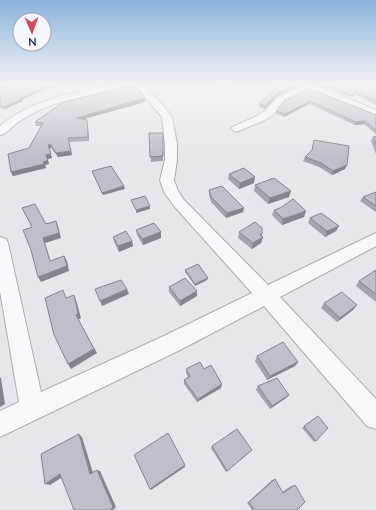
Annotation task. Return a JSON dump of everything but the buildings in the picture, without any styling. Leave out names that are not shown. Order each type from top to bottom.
[{"type":"street","points":[[0,132],[13,120],[42,108]]},
{"type":"street","points":[[159,108],[167,117],[171,144],[171,160],[167,180],[171,192],[179,203],[266,295],[376,417]]},
{"type":"street","points":[[236,129],[260,119],[273,108]]},
{"type":"street","points":[[361,108],[376,114]]},
{"type":"street","points":[[0,117],[13,120]]},
{"type":"street","points":[[0,424],[172,343],[376,239]]},
{"type":"street","points":[[0,243],[32,408]]}]
